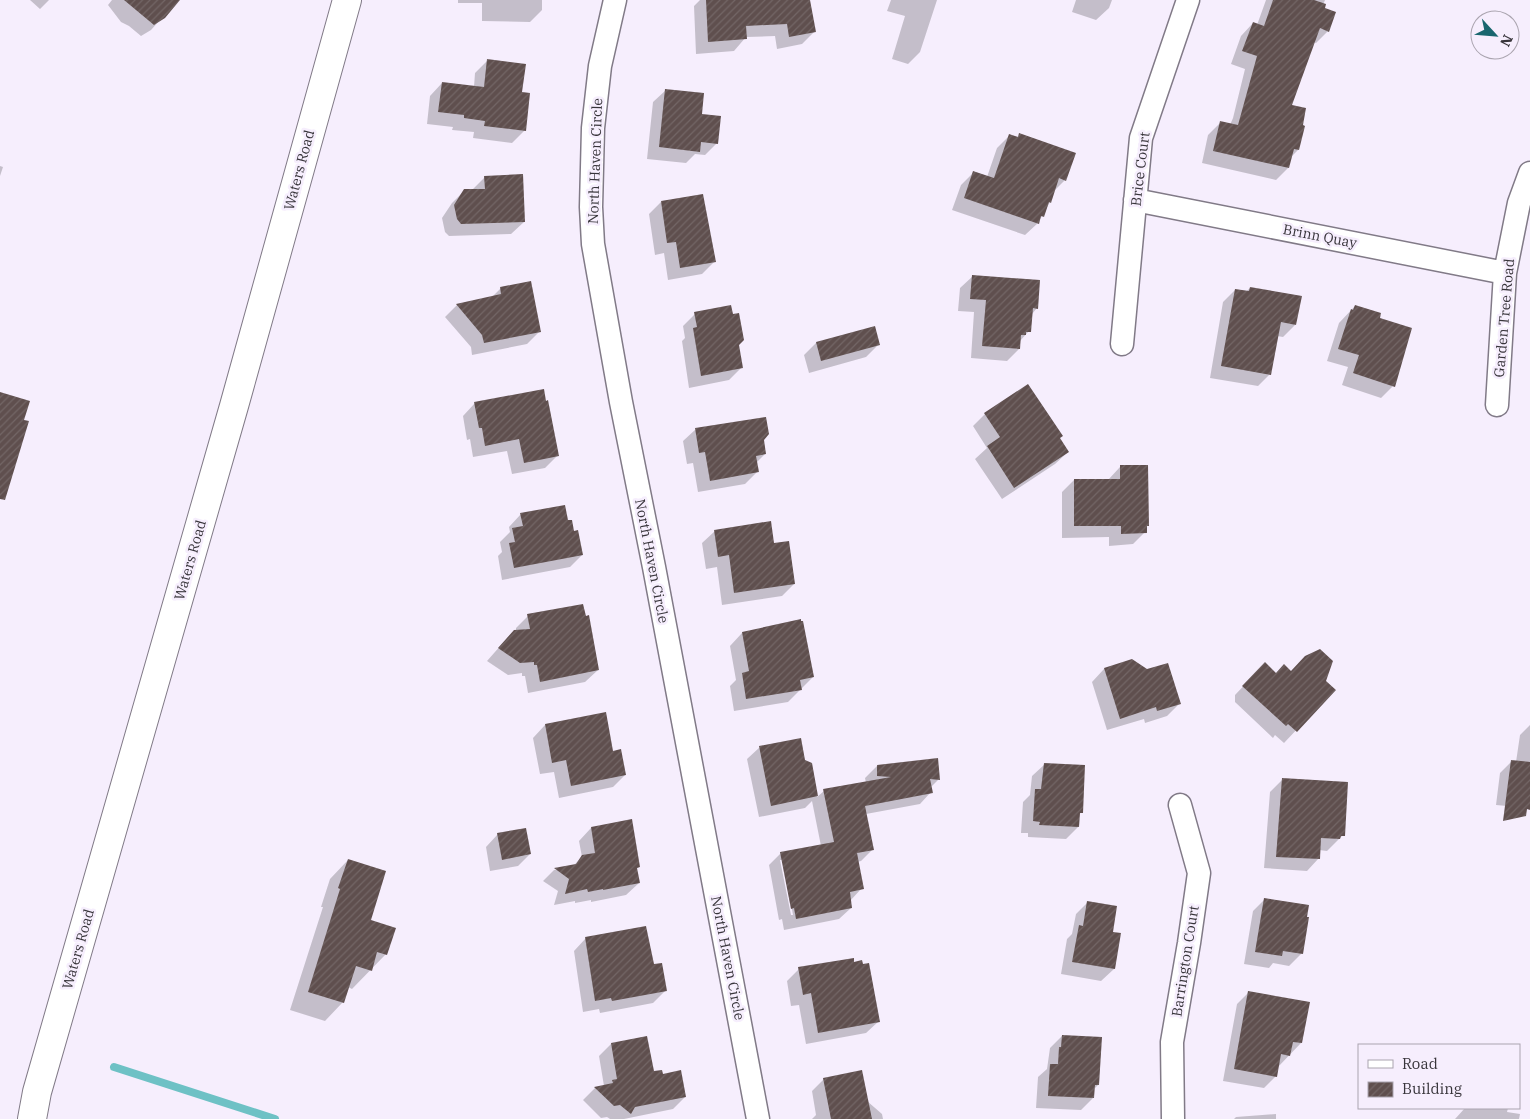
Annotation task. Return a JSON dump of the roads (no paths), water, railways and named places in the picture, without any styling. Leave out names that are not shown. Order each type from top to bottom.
[{"type":"street","name":"Waters Road","points":[[32,1119],[37,1092],[234,406],[347,0]]},
{"type":"street","name":"North Haven Circle","points":[[615,0],[606,31],[593,128],[590,207],[593,244],[621,402],[656,577],[758,1119]]},
{"type":"street","name":"Brice Court","points":[[1122,344],[1141,138],[1188,0]]},
{"type":"street","name":"Garden Tree Road","points":[[1497,405],[1505,273],[1519,203],[1530,173]]},
{"type":"street","name":"Brinn Quay","points":[[1135,200],[1505,273]]},
{"type":"street","name":"Barrington Court","points":[[1173,1119],[1172,1042],[1199,873],[1180,805]]},
{"type":"waterway","points":[[114,1067],[275,1119]]}]
